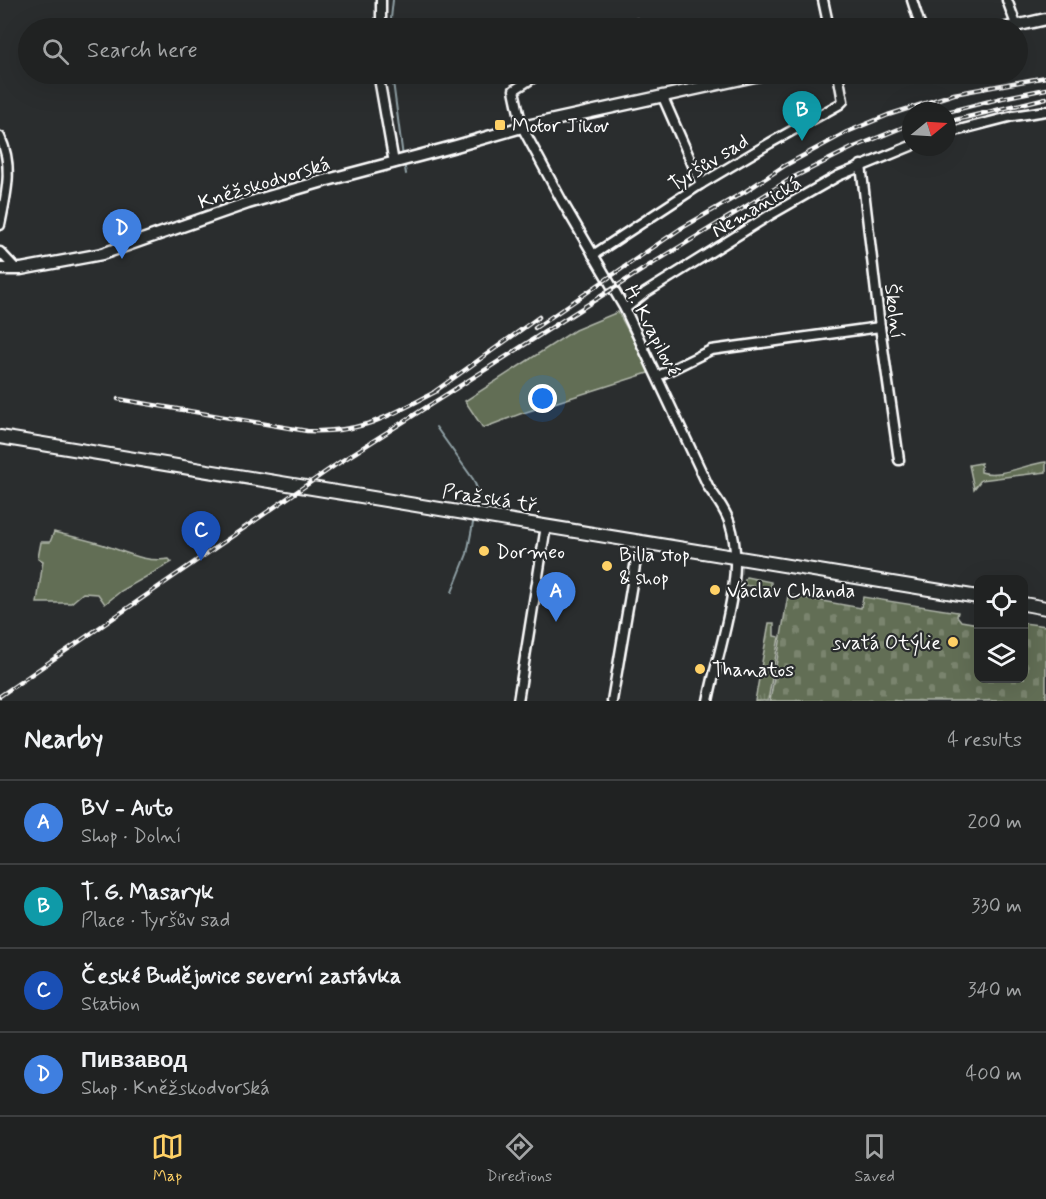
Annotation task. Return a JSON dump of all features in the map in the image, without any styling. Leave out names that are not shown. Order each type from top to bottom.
[{"type":"main road","name":"Pražská tř.","points":[[0,437],[974,596]]},
{"type":"main road","points":[[1028,605],[1046,608]]},
{"type":"street","points":[[381,0],[381,18]]},
{"type":"street","points":[[823,0],[827,18]]},
{"type":"street","points":[[912,0],[918,18]]},
{"type":"street","points":[[1007,0],[1010,18]]},
{"type":"street","points":[[1028,24],[1046,19]]},
{"type":"street","points":[[380,84],[402,161]]},
{"type":"street","name":"H. Kvapilové","points":[[523,84],[514,90],[522,127],[625,309],[732,532],[736,574],[708,701]]},
{"type":"street","name":"Kněžskodvorská","points":[[0,269],[16,269],[102,254],[248,203],[320,182],[522,127],[715,84]]},
{"type":"street","name":"Tyršův sad","points":[[593,255],[701,184],[843,101],[840,84]]},
{"type":"street","points":[[662,95],[701,184]]},
{"type":"street","points":[[956,131],[1013,116],[1046,111]]},
{"type":"street","points":[[0,137],[8,160],[8,185],[0,225]]},
{"type":"street","name":"Nemanická","points":[[625,309],[645,293],[770,214],[861,165],[902,149]]},
{"type":"street","name":"Školní","points":[[861,165],[880,327],[899,460]]},
{"type":"street","points":[[0,252],[16,269]]},
{"type":"street","points":[[658,376],[711,350],[880,327]]},
{"type":"street","points":[[518,701],[546,526]]},
{"type":"street","points":[[612,701],[636,560]]},
{"type":"green space","points":[[618,312],[651,372],[483,428],[465,401],[575,330]]},
{"type":"green space","points":[[1046,462],[1046,472],[981,480],[974,489],[969,465],[981,463],[981,472],[996,473]]},
{"type":"green space","points":[[54,532],[95,542],[134,556],[169,559],[172,562],[121,591],[105,604],[98,594],[83,593],[71,603],[37,603],[43,561],[38,558],[41,542],[50,542]]},
{"type":"green space","points":[[746,577],[771,582],[771,593],[769,594],[770,589],[743,585]]},
{"type":"green space","points":[[788,595],[861,608],[863,597],[958,612],[957,616],[961,621],[974,623],[974,683],[1028,683],[1028,624],[1046,626],[1046,701],[770,701]]},
{"type":"green space","points":[[769,623],[774,623],[774,636],[779,637],[768,701],[755,701]]},
{"type":"waterway","points":[[391,18],[393,0]]},
{"type":"waterway","points":[[393,84],[403,157]]},
{"type":"waterway","points":[[404,162],[406,174]]},
{"type":"waterway","points":[[436,427],[473,479],[479,493],[476,509]]},
{"type":"waterway","points":[[452,592],[467,554],[474,518]]},
{"type":"railway","points":[[1028,80],[1046,77]]},
{"type":"railway","points":[[535,328],[680,229],[784,166],[847,132],[888,115],[954,94],[1008,84]]},
{"type":"railway","points":[[956,110],[1046,89]]},
{"type":"railway","points":[[956,120],[1046,98]]},
{"type":"railway","points":[[0,696],[337,464],[650,265],[794,177],[852,148],[902,128]]},
{"type":"railway","points":[[434,392],[539,317]]},
{"type":"railway","points":[[118,399],[307,431],[327,431],[361,426],[375,421],[437,391]]},
{"type":"place","name":"Motor Jikov","points":[[500,125]]},
{"type":"place","name":"T. G. Masaryk","points":[[802,141]]},
{"type":"place","name":"Пивзавод","points":[[122,259]]},
{"type":"place","name":"Dormeo","points":[[484,551]]},
{"type":"place","name":"České Budějovice severní zastávka","points":[[201,561]]},
{"type":"place","name":"Billa stop & shop","points":[[607,566]]},
{"type":"place","name":"Václav Chlanda","points":[[715,590]]},
{"type":"place","name":"BV - Auto","points":[[556,622]]},
{"type":"place","name":"svatá Otýlie","points":[[953,642]]},
{"type":"place","name":"Thanatos","points":[[700,669]]}]
